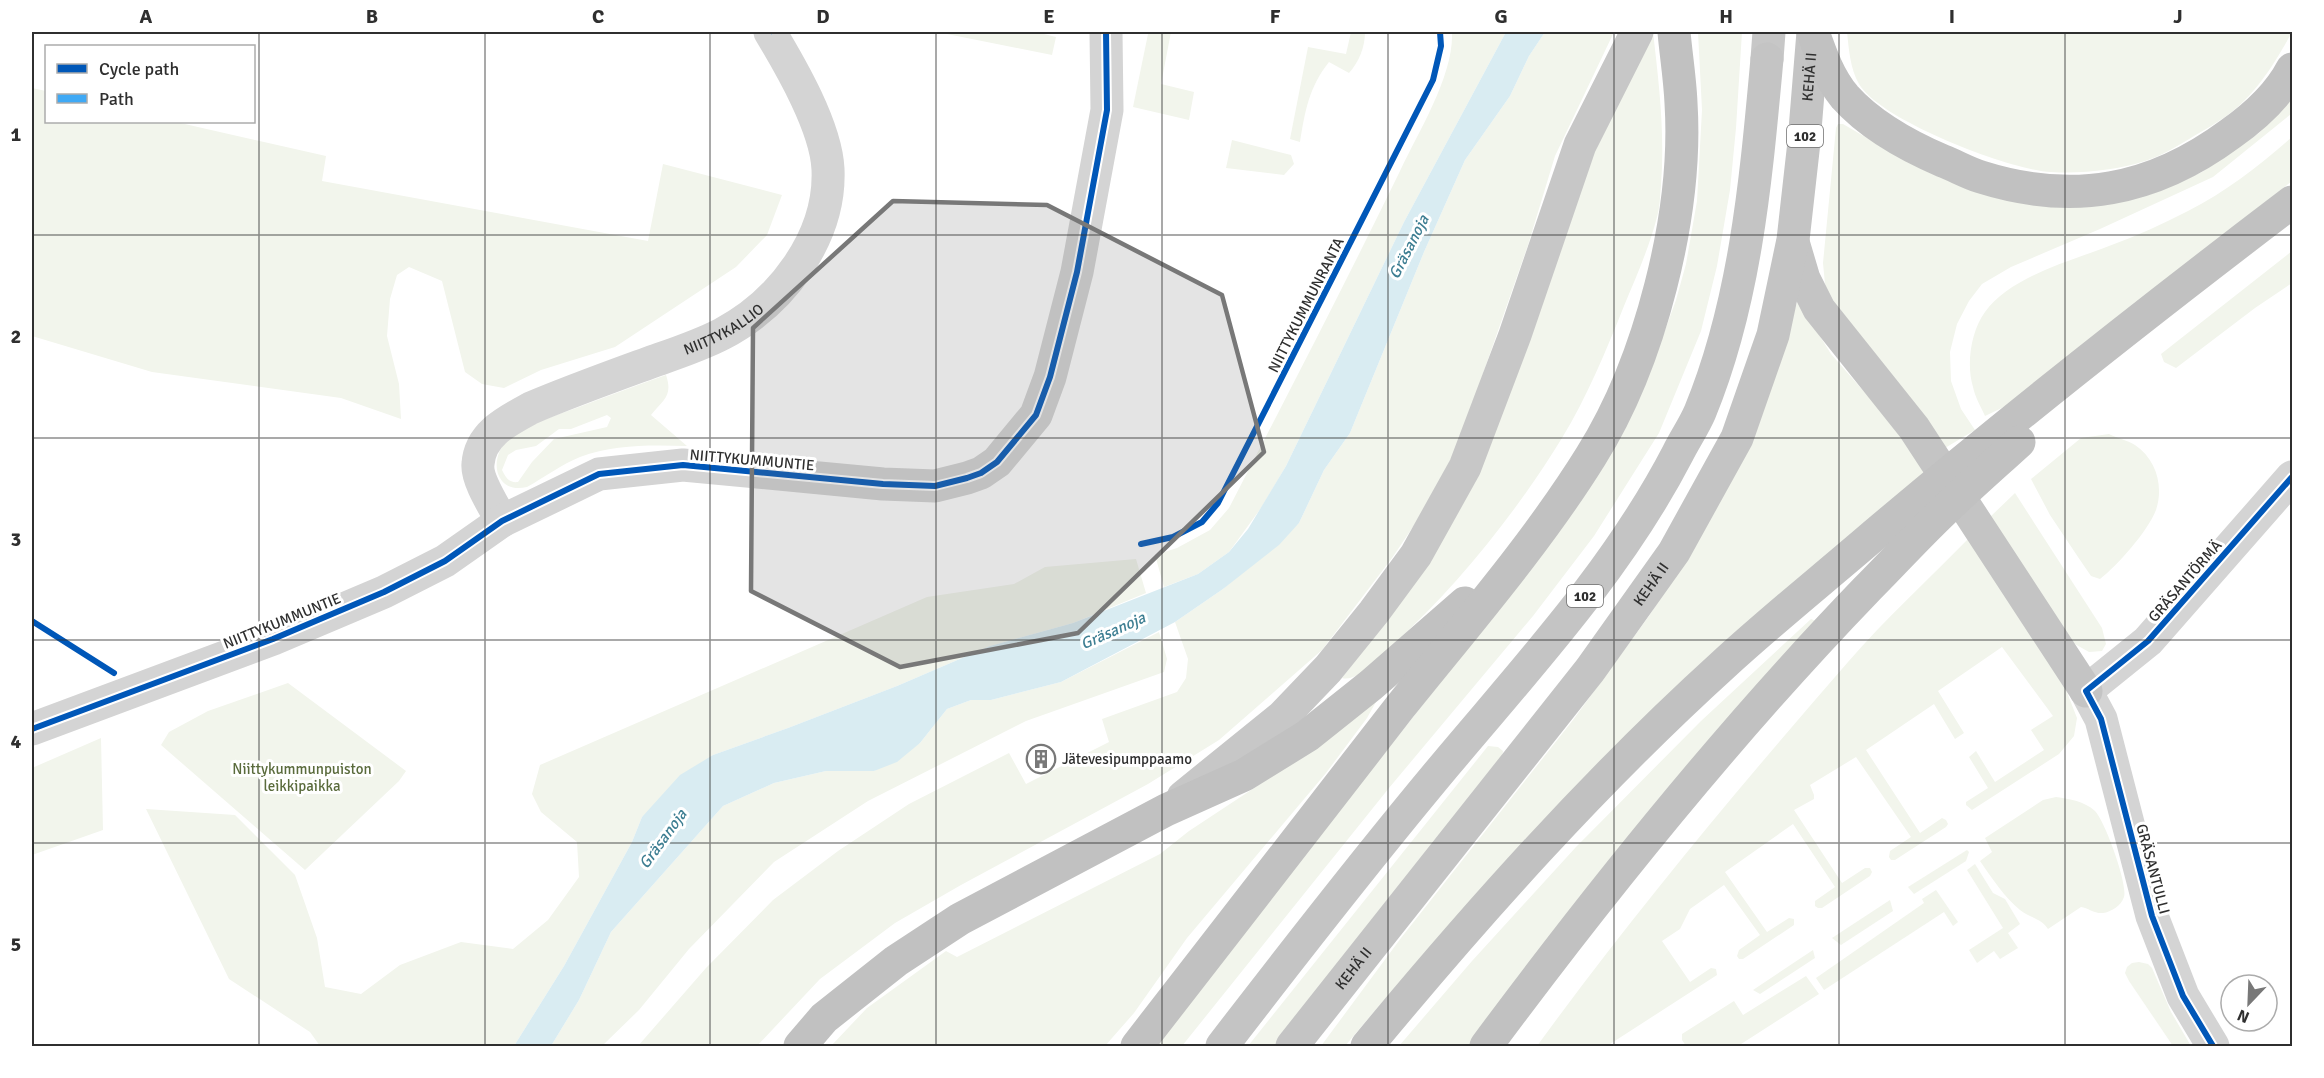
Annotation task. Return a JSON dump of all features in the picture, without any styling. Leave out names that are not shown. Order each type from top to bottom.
[{"type":"highway","points":[[1137,1047],[1516,560],[1591,456],[1611,420],[1652,318],[1673,233],[1680,172],[1681,105],[1674,32]]},
{"type":"highway","points":[[1813,32],[1827,70],[1845,97],[1879,127],[1924,153],[1981,177],[2035,189],[2082,192],[2106,189],[2130,185],[2172,169],[2217,144],[2253,117],[2287,79],[2292,69]]},
{"type":"highway","name":"KEHÄ II","points":[[1292,1047],[1590,670],[1674,552],[1737,438],[1773,335],[1793,240],[1813,32]]},
{"type":"highway","name":"102","points":[[1222,1047],[1372,852],[1560,628],[1620,551],[1660,488],[1699,413],[1728,329],[1756,178],[1768,45]]},
{"type":"highway","points":[[1367,1047],[1428,973],[1579,806],[1723,665],[1908,526],[1948,506],[2022,440],[2024,422],[2071,374],[2292,202]]},
{"type":"highway","points":[[1793,240],[1804,279],[1819,309],[1914,428],[2086,691]]},
{"type":"highway","points":[[1485,1047],[1570,933],[1712,758],[1813,646],[1908,526]]},
{"type":"highway","points":[[800,1047],[824,1018],[896,961],[960,919],[1166,810],[1244,775],[1307,736],[1371,685],[1516,560]]},
{"type":"main road","points":[[1166,810],[1283,716],[1328,669],[1416,555],[1465,467],[1515,335],[1580,145],[1637,32]]},
{"type":"street","name":"NIITTYKALLIO","points":[[502,521],[485,488],[477,465],[486,438],[506,422],[531,408],[723,334],[761,308],[791,276],[812,242],[826,204],[828,168],[820,134],[798,81],[770,32]]},
{"type":"street","name":"NIITTYKUMMUNTIE","points":[[32,729],[273,639],[384,592],[445,561],[502,521],[599,474],[683,465],[883,484],[935,486],[981,473],[997,462],[1036,415],[1050,377],[1077,272],[1107,110],[1106,32]]},
{"type":"street","name":"GRÄSANTÖRMÄ","points":[[2086,691],[2148,641],[2292,477]]},
{"type":"street","name":"GRÄSANTULLI","points":[[2086,691],[2101,719],[2152,916],[2183,996],[2213,1047]]},
{"type":"highlighted area","points":[[893,201],[1047,205],[1222,295],[1264,452],[1078,633],[900,667],[751,591],[753,328]]},
{"type":"green space","points":[[937,32],[1036,32],[1056,37],[1052,55]]},
{"type":"green space","points":[[1171,32],[1161,84],[1194,92],[1189,120],[1133,107],[1148,34]]},
{"type":"green space","points":[[1351,32],[1365,32],[1363,49],[1356,64],[1349,73],[1329,62],[1312,90],[1300,142],[1290,139],[1308,47],[1346,54]]},
{"type":"green space","points":[[1452,32],[1506,32],[1404,222],[1286,466],[1261,508],[1229,552],[1198,574],[1164,587],[1155,555],[1177,548],[1210,530],[1229,508],[1434,103],[1447,66]]},
{"type":"green space","points":[[1545,32],[1614,32],[1555,156],[1528,245],[1458,445],[1425,509],[1392,558],[1322,650],[1219,740],[1148,784],[895,923],[820,979],[757,1046],[638,1046],[706,968],[773,900],[838,851],[909,804],[1009,753],[1026,784],[1109,742],[1102,719],[1177,692],[1186,678],[1188,659],[1175,622],[1223,589],[1299,523],[1324,470],[1350,433],[1424,252],[1465,160],[1510,96],[1529,56]]},
{"type":"green space","points":[[1653,32],[1662,128],[1659,209],[1642,262],[1588,390],[1562,438],[1525,494],[1463,573],[1376,661],[1355,676],[1342,678],[1391,612],[1596,148]]},
{"type":"green space","points":[[1698,32],[1742,32],[1730,190],[1717,266],[1701,331],[1659,433],[1594,536],[1533,616],[1389,788],[1182,1046],[1153,1046],[1466,650],[1651,369],[1676,300],[1686,264],[1697,201],[1702,110]]},
{"type":"green space","points":[[1847,32],[2292,32],[2255,89],[2236,109],[2170,150],[2145,161],[2111,169],[2051,172],[2032,169],[1977,153],[1947,141],[1892,113],[1872,98],[1859,84],[1849,52]]},
{"type":"green space","points":[[32,88],[45,91],[45,123],[180,123],[326,156],[322,181],[648,241],[663,164],[782,195],[767,235],[736,267],[615,347],[541,370],[504,388],[482,384],[465,372],[442,281],[409,267],[397,275],[390,299],[387,336],[399,384],[401,419],[341,398],[152,372],[32,336]]},
{"type":"green space","points":[[2292,96],[2291,114],[2213,177],[2011,267],[1982,284],[1969,301],[1957,324],[1950,352],[1951,381],[1961,409],[1975,430],[1945,448],[1834,306],[1825,284],[1823,263],[1838,124],[1843,124],[1898,156],[2149,195],[2202,172],[2259,133]]},
{"type":"green space","points":[[2292,137],[2292,181],[2010,404],[1985,416],[1974,391],[1970,358],[1976,328],[1985,312],[1996,300],[2025,280],[2059,264],[2169,221],[2202,203],[2243,177]]},
{"type":"green space","points":[[1232,140],[1291,155],[1294,164],[1284,175],[1226,168]]},
{"type":"green space","points":[[2292,251],[2292,283],[2176,368],[2164,362],[2161,354]]},
{"type":"green space","points":[[1798,301],[1831,354],[1895,427],[1925,473],[1773,601],[1640,724],[1552,813],[1426,951],[1345,1046],[1321,1046],[1401,938],[1573,720],[1649,616],[1706,526]]},
{"type":"green space","points":[[666,375],[668,393],[651,415],[687,446],[647,446],[606,450],[573,460],[527,487],[514,488],[502,481],[497,471],[497,459],[504,444],[516,434],[542,420]],"holes":[[[607,415],[611,418],[607,427],[554,439],[532,462],[518,482],[512,482],[502,470],[508,455],[516,450],[536,446],[559,429],[571,429]]]},
{"type":"green space","points":[[2109,434],[2135,445],[2142,451],[2153,465],[2159,492],[2156,510],[2146,528],[2123,557],[2100,579],[2091,576],[2050,515],[2031,479],[2081,438]]},
{"type":"green space","points":[[2015,493],[2102,628],[2106,644],[2102,651],[2089,652],[2073,643],[1989,518]]},
{"type":"green space","points":[[1969,538],[2063,682],[2077,718],[2074,736],[2059,754],[1972,810],[1966,805],[1966,802],[1988,788],[1969,757],[1976,751],[1995,782],[2044,750],[2031,730],[2053,716],[2002,647],[1938,691],[1964,733],[1955,739],[1934,704],[1866,750],[1920,833],[1942,818],[1948,824],[1946,827],[1895,860],[1891,860],[1890,851],[1911,837],[1856,757],[1810,785],[1814,799],[1794,810],[1842,883],[1865,868],[1870,868],[1872,872],[1870,876],[1822,908],[1815,906],[1815,901],[1835,887],[1793,824],[1725,872],[1767,932],[1789,918],[1794,919],[1794,925],[1743,959],[1739,959],[1737,956],[1739,950],[1760,935],[1724,885],[1690,909],[1680,929],[1662,941],[1690,982],[1711,968],[1716,969],[1717,975],[1607,1046],[1537,1046],[1688,851],[1767,756],[1862,646]]},
{"type":"green space","points":[[1136,559],[1146,593],[1073,623],[990,646],[897,686],[713,755],[642,817],[632,842],[564,966],[514,1046],[320,1046],[310,1032],[229,979],[146,809],[235,815],[295,875],[317,938],[325,987],[361,994],[400,965],[461,942],[513,949],[548,920],[579,877],[577,842],[541,812],[532,794],[540,765],[927,597],[1014,584],[1045,567]]},
{"type":"green space","points":[[1811,619],[1816,621],[1510,990],[1470,1046],[1399,1046],[1472,961],[1576,847],[1701,721]]},
{"type":"green space","points":[[1159,632],[1167,659],[1164,672],[1026,721],[868,801],[774,862],[689,949],[639,1010],[602,1046],[551,1046],[579,1000],[611,932],[723,806],[774,783],[826,771],[874,771],[920,743],[947,709],[971,700],[991,700],[1061,682]]},
{"type":"green space","name":"Niittykummunpuiston leikkipaikka","points":[[288,683],[406,771],[399,781],[305,870],[161,745],[169,732],[208,711]]},
{"type":"green space","points":[[1381,693],[1367,718],[1326,773],[1187,938],[1134,1013],[1105,1046],[831,1046],[867,1008],[946,951],[957,957],[1160,854],[1189,831],[1292,763]]},
{"type":"green space","points":[[101,738],[103,830],[32,855],[32,768]]},
{"type":"green space","points":[[1488,746],[1498,747],[1503,751],[1502,758],[1277,1046],[1248,1046]]},
{"type":"green space","points":[[2056,797],[2082,803],[2095,811],[2110,839],[2123,880],[2124,897],[2118,906],[2103,913],[2081,907],[2048,929],[2014,905],[1980,861],[1992,852],[1985,838],[2043,800]]},
{"type":"green space","points":[[1967,850],[1969,852],[1966,861],[1914,894],[1908,887]]},
{"type":"green space","points":[[1975,864],[1993,893],[2005,899],[2020,924],[2008,933],[2018,948],[2000,959],[1994,951],[1977,963],[1969,950],[2003,928],[1967,870]]},
{"type":"green space","points":[[1936,890],[1958,922],[1953,926],[1944,912],[1824,990],[1816,978],[1924,903],[1922,899]]},
{"type":"green space","points":[[1890,900],[1893,911],[1841,945],[1832,938]]},
{"type":"green space","points":[[1813,950],[1815,958],[1760,994],[1753,990]]},
{"type":"green space","points":[[2139,962],[2148,964],[2152,968],[2171,1012],[2191,1046],[2173,1046],[2129,981],[2125,973],[2127,967]]},
{"type":"green space","points":[[1806,976],[1819,994],[1738,1046],[1686,1046],[1682,1040],[1682,1034],[1734,1001],[1743,1015]]},
{"type":"water","name":"Gräsanoja","points":[[1506,32],[1545,32],[1529,56],[1510,96],[1465,160],[1424,252],[1350,433],[1324,470],[1299,523],[1279,545],[1223,589],[1175,622],[1061,682],[991,700],[971,700],[947,709],[920,743],[897,762],[874,771],[826,771],[774,783],[723,806],[611,932],[579,1000],[551,1046],[514,1046],[564,966],[632,842],[642,817],[680,775],[713,755],[897,686],[990,646],[1073,623],[1198,574],[1229,552],[1248,529],[1286,466],[1404,222]]},
{"type":"cycle path","points":[[32,729],[273,639],[384,592],[445,561],[502,521],[599,474],[683,465],[883,484],[935,486],[981,473],[997,462],[1036,415],[1050,377],[1077,272],[1107,110],[1106,32]]},
{"type":"cycle path","name":"NIITTYKUMMUNRANTA","points":[[1141,544],[1173,537],[1202,522],[1218,503],[1433,80],[1441,46],[1440,32]]},
{"type":"cycle path","points":[[2213,1046],[2183,996],[2152,916],[2101,719],[2086,691],[2148,641],[2292,477]]},
{"type":"cycle path","points":[[32,621],[114,673]]},
{"type":"place","name":"Jätevesipumppaamo","points":[[1041,759]]}]
